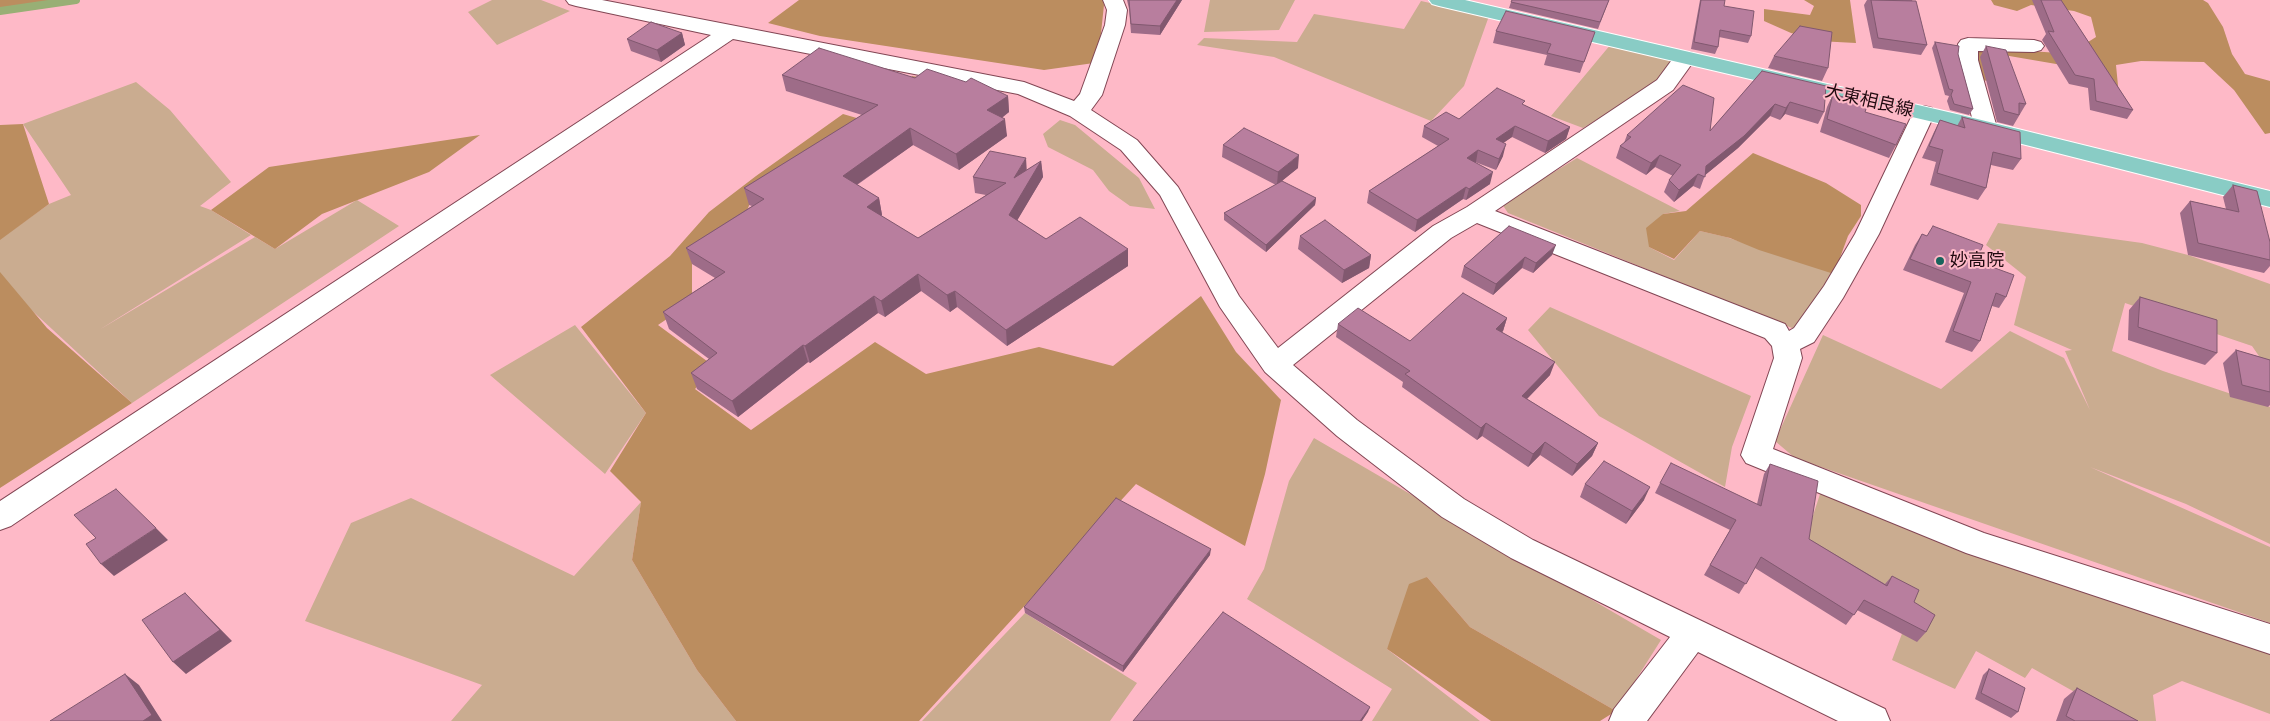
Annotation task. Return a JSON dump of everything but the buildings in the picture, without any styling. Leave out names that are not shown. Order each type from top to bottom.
[{"type":"main road","name":"大東相良線","points":[[1439,0],[1924,113],[2270,198]]},
{"type":"street","points":[[576,0],[636,14],[1024,89],[1078,111],[1129,146],[1170,192],[1229,301],[1276,365],[1347,428],[1453,508],[1522,549],[1872,721]]},
{"type":"street","points":[[1078,111],[1091,95],[1115,25],[1117,10],[1113,0]]},
{"type":"street","points":[[0,517],[729,32]]},
{"type":"street","points":[[1986,128],[1967,60],[1968,44],[2034,46]]},
{"type":"street","points":[[1276,365],[1442,232],[1476,213],[1666,85],[1685,58]]},
{"type":"street","points":[[1785,344],[1804,334],[1834,292],[1867,234],[1924,113]]},
{"type":"street","points":[[1476,213],[1775,331],[1785,344],[1788,358],[1756,455],[1977,544],[2270,639]]},
{"type":"street","points":[[1626,721],[1693,633]]},
{"type":"shaded area","points":[[0,0],[76,0],[0,11]]},
{"type":"shaded area","points":[[492,0],[541,0],[570,11],[497,45],[468,12]]},
{"type":"shaded area","points":[[799,0],[1103,0],[1104,5],[1099,52],[1094,63],[1044,70],[820,36],[768,23]]},
{"type":"shaded area","points":[[1210,0],[1295,0],[1279,30],[1204,32]]},
{"type":"shaded area","points":[[1804,0],[1850,0],[1856,43],[1818,41],[1791,33],[1764,21],[1764,9],[1810,15],[1814,6]]},
{"type":"shaded area","points":[[1991,0],[2203,0],[2208,3],[2223,27],[2232,54],[2245,74],[2270,81],[2270,133],[2265,134],[2234,90],[2204,62],[2141,61],[2116,65],[2119,96],[2097,71],[1986,52],[1992,81],[1976,80],[1971,47],[2088,55],[2085,44],[2096,37],[2091,17],[2074,11],[2031,5],[2017,11],[1994,5]]},
{"type":"shaded area","points":[[1421,1],[1489,16],[1464,86],[1431,121],[1274,57],[1197,45],[1204,38],[1297,42],[1314,14],[1404,29]]},
{"type":"shaded area","points":[[1611,44],[1680,61],[1650,88],[1583,128],[1551,116]]},
{"type":"shaded area","points":[[912,76],[925,78],[750,203],[745,216],[692,264],[692,302],[658,325],[715,367],[695,389],[751,430],[875,342],[926,374],[1039,347],[1113,366],[1201,296],[1236,352],[1281,400],[1265,474],[1245,546],[1136,484],[919,721],[736,721],[697,670],[632,560],[641,502],[610,471],[646,413],[581,327],[670,256],[709,212],[756,176],[843,114],[860,119],[901,92]]},
{"type":"shaded area","points":[[136,82],[170,110],[231,182],[200,206],[211,210],[251,235],[99,330],[255,237],[275,249],[357,200],[399,226],[132,403],[0,281],[0,239],[49,204],[71,195],[23,124]]},
{"type":"shaded area","points":[[1060,120],[1075,125],[1139,178],[1155,209],[1130,206],[1109,191],[1093,170],[1048,147],[1043,134]]},
{"type":"shaded area","points":[[23,124],[49,204],[0,240],[0,125]]},
{"type":"shaded area","points":[[480,135],[429,172],[322,214],[275,249],[211,210],[269,167]]},
{"type":"shaded area","points":[[1753,153],[1826,183],[1861,205],[1861,216],[1848,236],[1834,274],[1759,250],[1730,238],[1700,231],[1674,259],[1649,247],[1646,228],[1663,214],[1686,211]]},
{"type":"shaded area","points":[[1577,158],[1680,211],[1663,214],[1649,247],[1674,260],[1700,231],[1726,237],[1835,273],[1797,330],[1508,213],[1502,204]]},
{"type":"shaded area","points":[[1998,223],[2142,243],[2188,255],[2270,284],[2270,372],[2252,346],[2125,303],[2112,351],[2163,371],[2270,407],[2270,544],[2186,504],[2090,467],[2270,547],[2270,623],[1795,458],[1775,441],[1823,335],[1941,389],[2010,331],[2064,358],[2090,410],[2065,351],[2072,350],[2014,325],[2026,277],[1986,245]]},
{"type":"shaded area","points":[[0,272],[47,328],[132,403],[0,488]]},
{"type":"shaded area","points":[[1550,307],[1751,396],[1732,447],[1725,487],[1599,416],[1528,330]]},
{"type":"shaded area","points":[[575,325],[646,413],[605,474],[490,375]]},
{"type":"shaded area","points":[[1314,438],[1661,640],[1616,711],[1470,627],[1427,577],[1387,649],[1480,721],[1372,721],[1392,689],[1247,599],[1264,569],[1289,481]]},
{"type":"shaded area","points":[[1821,491],[2270,654],[2270,714],[2182,681],[2153,695],[2156,721],[2126,721],[2032,668],[2025,678],[1976,651],[1955,689],[1892,660],[1914,602],[1805,540]]},
{"type":"shaded area","points":[[411,498],[574,576],[641,502],[632,560],[697,670],[736,721],[451,721],[482,685],[305,621],[351,523]]},
{"type":"shaded area","points":[[1427,577],[1470,627],[1616,711],[1600,721],[1491,721],[1387,649],[1409,584]]},
{"type":"shaded area","points":[[1025,613],[1137,683],[1110,721],[922,721]]},
{"type":"waterway","points":[[0,11],[76,0]]},
{"type":"place","name":"妙高院","points":[[1940,261]]}]
